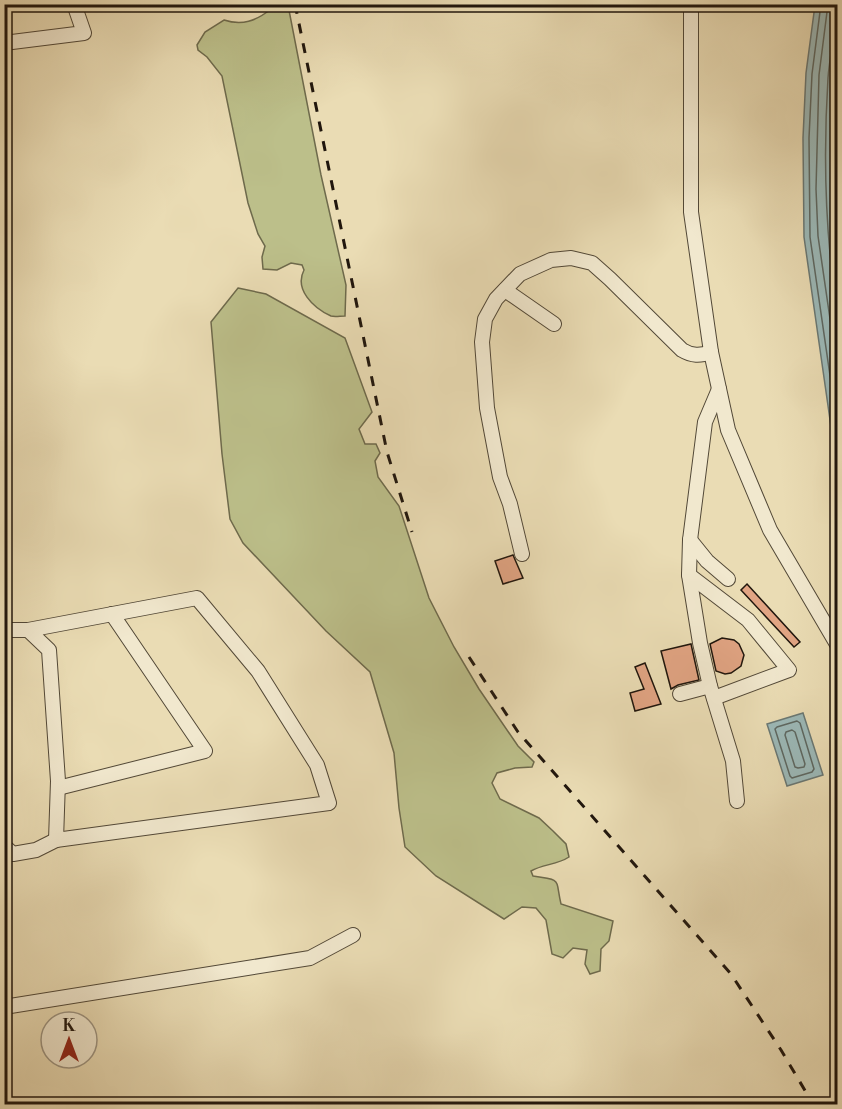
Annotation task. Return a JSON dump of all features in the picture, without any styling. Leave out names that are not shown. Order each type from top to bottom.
[{"type":"street","points":[[4,43],[84,33],[74,4]]},
{"type":"street","points":[[691,4],[691,212],[711,352],[728,430],[770,530],[837,646]]},
{"type":"street","points":[[522,554],[498,467],[487,408],[482,342],[485,319],[496,299],[520,274],[551,260],[571,258],[592,263],[682,350],[691,355],[711,352]]},
{"type":"street","points":[[505,290],[554,324]]},
{"type":"street","points":[[719,389],[705,422],[690,540],[689,575],[700,643],[733,761],[737,801]]},
{"type":"street","points":[[690,540],[707,561],[728,579]]},
{"type":"street","points":[[680,694],[712,692],[789,670],[748,620],[689,575]]},
{"type":"street","points":[[4,630],[28,630],[197,598],[258,671],[317,765],[329,802],[56,840],[36,850],[13,854],[4,846]]},
{"type":"street","points":[[58,788],[205,751],[112,614]]},
{"type":"street","points":[[28,630],[49,650],[58,788],[56,840]]},
{"type":"street","points":[[4,1007],[310,958],[353,935]]},
{"type":"green space","points":[[272,5],[288,5],[321,175],[346,285],[345,316],[331,316],[312,303],[301,284],[304,270],[302,265],[291,263],[277,270],[263,269],[262,257],[265,246],[258,234],[248,203],[222,76],[207,57],[198,50],[197,45],[205,32],[224,20],[249,21],[271,9]]},
{"type":"green space","points":[[238,288],[266,294],[345,338],[372,412],[359,429],[365,444],[376,444],[380,453],[375,461],[378,477],[399,506],[429,598],[479,689],[518,746],[534,762],[532,767],[515,768],[497,773],[492,783],[500,799],[539,818],[566,844],[569,857],[531,871],[533,876],[556,882],[561,904],[613,921],[609,941],[601,949],[600,971],[590,974],[585,964],[587,950],[573,948],[563,958],[552,954],[546,920],[536,908],[522,907],[504,919],[436,876],[405,847],[394,753],[370,672],[326,631],[243,543],[230,519],[211,322]]},
{"type":"water","points":[[815,5],[838,5],[837,469],[804,237],[803,138],[806,73]]},
{"type":"water","points":[[803,713],[823,775],[787,786],[767,724]]},
{"type":"building","points":[[513,555],[523,578],[503,584],[495,561]]},
{"type":"building","points":[[747,584],[800,642],[794,647],[741,590]]},
{"type":"building","points":[[722,638],[734,640],[739,644],[744,655],[741,666],[731,673],[716,671],[710,644]]},
{"type":"building","points":[[691,644],[699,680],[671,689],[661,651]]},
{"type":"building","points":[[645,663],[661,704],[635,711],[630,693],[644,689],[635,667]]},
{"type":"railway","points":[[295,4],[387,452],[412,532]]},
{"type":"railway","points":[[469,657],[518,732],[731,974],[813,1104]]}]
